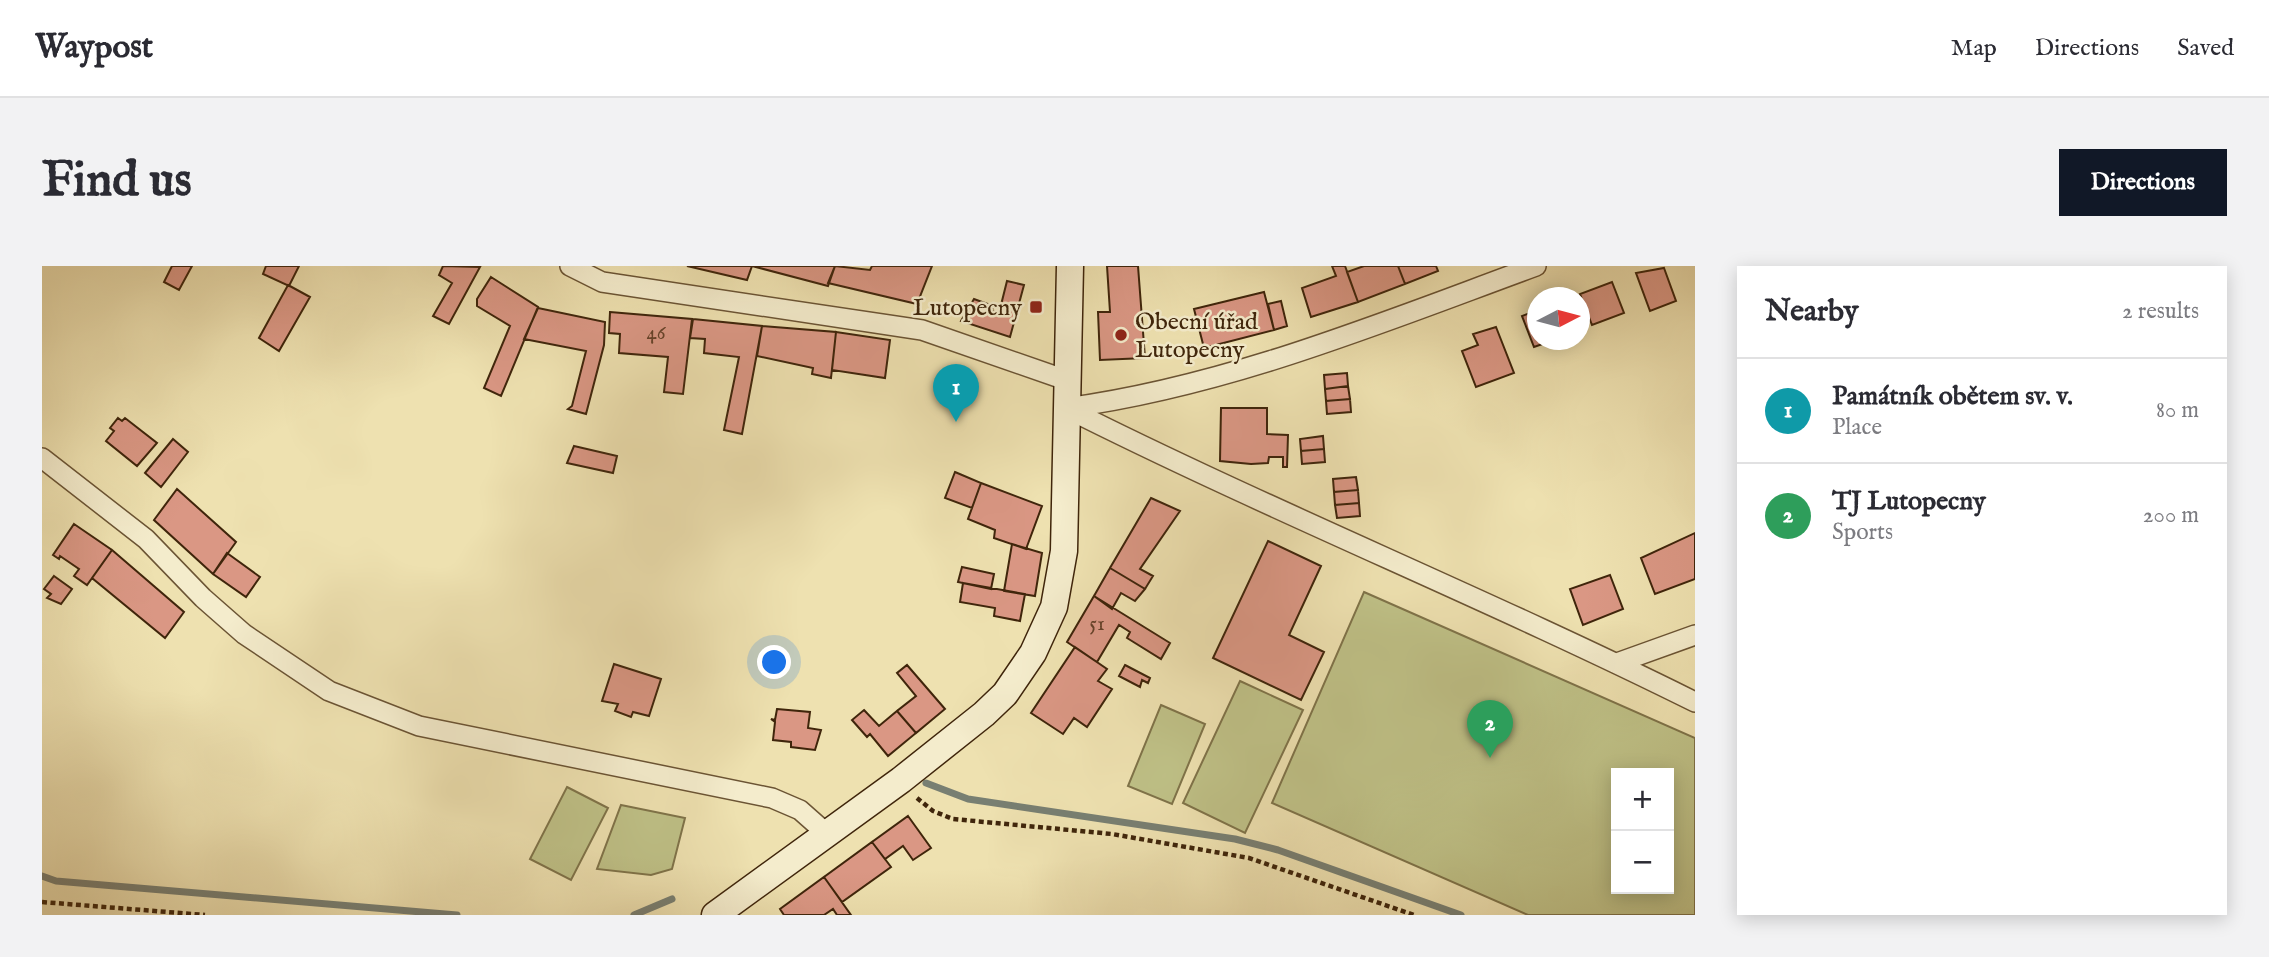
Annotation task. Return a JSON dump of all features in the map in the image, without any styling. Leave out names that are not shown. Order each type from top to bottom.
[{"type":"main road","points":[[715,915],[901,779],[984,714],[1004,694],[1027,663],[1054,607],[1064,551],[1070,266]]},
{"type":"street","points":[[570,266],[602,282],[922,330],[1066,380]]},
{"type":"street","points":[[1066,408],[1128,398],[1247,368],[1536,266]]},
{"type":"street","points":[[1066,408],[1247,497],[1617,663],[1695,702]]},
{"type":"street","points":[[42,458],[146,540],[203,598],[244,634],[330,691],[419,726],[772,798],[800,810],[826,834]]},
{"type":"street","points":[[1617,663],[1695,635]]},
{"type":"path","points":[[901,779],[923,803],[953,819],[1112,834],[1249,858],[1414,915]]},
{"type":"path","points":[[42,902],[205,915]]},
{"type":"green space","points":[[1364,592],[1695,738],[1695,915],[1528,915],[1272,803]]},
{"type":"green space","points":[[1240,681],[1303,710],[1245,833],[1183,803]]},
{"type":"green space","points":[[1161,705],[1205,724],[1172,804],[1128,786]]},
{"type":"green space","points":[[567,787],[608,808],[571,880],[530,859]]},
{"type":"green space","points":[[621,805],[685,818],[672,869],[651,875],[597,869]]},
{"type":"building","points":[[172,266],[192,266],[179,290],[164,282]]},
{"type":"building","points":[[266,266],[299,266],[289,286],[263,274]]},
{"type":"building","points":[[443,266],[480,267],[449,324],[433,316],[452,283],[439,275]]},
{"type":"building","points":[[687,266],[752,266],[747,280]]},
{"type":"building","points":[[752,266],[835,266],[828,286]]},
{"type":"building","points":[[835,266],[870,270],[872,266],[932,266],[917,304],[828,283]]},
{"type":"building","name":"Obecní úřad Lutopecny","points":[[1107,266],[1138,266],[1145,358],[1100,360],[1098,312],[1110,312]]},
{"type":"building","points":[[1332,266],[1345,266],[1358,302],[1311,317],[1302,288],[1336,276]]},
{"type":"building","points":[[1364,266],[1398,266],[1405,284],[1358,302],[1347,272]]},
{"type":"building","points":[[1398,266],[1436,266],[1438,271],[1405,284]]},
{"type":"building","points":[[1664,268],[1676,301],[1650,311],[1636,273]]},
{"type":"building","points":[[491,277],[538,307],[501,396],[484,388],[510,326],[477,306],[477,299]]},
{"type":"building","points":[[1007,281],[1024,285],[1010,337],[961,321],[974,299],[993,306],[992,311],[999,313]]},
{"type":"building","points":[[1612,282],[1624,313],[1592,325],[1590,290]]},
{"type":"building","points":[[288,285],[310,297],[279,351],[259,338]]},
{"type":"building","points":[[1264,292],[1274,330],[1204,348],[1194,309]]},
{"type":"building","points":[[1281,301],[1287,326],[1274,330],[1268,304]]},
{"type":"building","points":[[538,308],[605,322],[604,345],[586,414],[568,409],[572,406],[586,351],[524,339]]},
{"type":"building","points":[[610,312],[692,319],[683,394],[664,392],[668,357],[619,353],[620,334],[609,333]]},
{"type":"building","points":[[1527,314],[1527,329],[1522,316]]},
{"type":"building","points":[[693,319],[762,326],[742,434],[724,430],[739,357],[704,353],[705,339],[690,338]]},
{"type":"building","points":[[762,326],[836,332],[831,378],[812,374],[813,368],[757,356]]},
{"type":"building","points":[[1496,327],[1514,373],[1476,387],[1462,351],[1478,345],[1473,334]]},
{"type":"building","points":[[836,332],[890,340],[885,378],[832,370]]},
{"type":"building","points":[[1347,373],[1348,386],[1325,389],[1324,375]]},
{"type":"building","points":[[1348,386],[1350,399],[1326,401],[1325,389]]},
{"type":"building","points":[[1350,399],[1351,412],[1327,414],[1326,401]]},
{"type":"building","points":[[1221,408],[1267,408],[1267,434],[1288,435],[1287,467],[1283,467],[1283,457],[1269,457],[1268,463],[1220,461]]},
{"type":"building","points":[[118,418],[122,421],[125,418],[157,443],[137,466],[106,441],[114,431],[110,428]]},
{"type":"building","points":[[1323,436],[1324,449],[1301,451],[1300,439]]},
{"type":"building","points":[[173,439],[188,452],[161,487],[145,473]]},
{"type":"building","points":[[574,446],[617,456],[613,473],[567,463]]},
{"type":"building","points":[[1324,449],[1325,462],[1302,464],[1301,451]]},
{"type":"building","points":[[955,472],[981,483],[972,508],[945,498]]},
{"type":"building","points":[[1356,477],[1358,490],[1334,492],[1333,479]]},
{"type":"building","points":[[981,483],[1042,506],[1026,549],[994,538],[995,530],[968,519]]},
{"type":"building","points":[[177,489],[236,542],[213,574],[154,520]]},
{"type":"building","points":[[1358,490],[1359,503],[1335,505],[1334,492]]},
{"type":"building","points":[[1151,498],[1180,511],[1140,569],[1153,576],[1145,589],[1110,568]]},
{"type":"building","points":[[1359,503],[1360,516],[1337,518],[1335,505]]},
{"type":"building","points":[[74,524],[112,550],[87,585],[74,576],[79,569],[60,556],[59,559],[53,555]]},
{"type":"building","points":[[1695,533],[1695,579],[1655,594],[1641,558]]},
{"type":"building","points":[[1268,541],[1321,566],[1289,635],[1324,652],[1301,700],[1213,658]]},
{"type":"building","points":[[1012,544],[1042,553],[1035,596],[1004,591]]},
{"type":"building","points":[[112,550],[184,612],[165,638],[92,578]]},
{"type":"building","points":[[227,553],[260,577],[246,597],[213,574]]},
{"type":"building","points":[[962,567],[994,574],[991,589],[958,582]]},
{"type":"building","points":[[1110,568],[1145,589],[1135,601],[1121,593],[1112,609],[1094,596]]},
{"type":"building","points":[[1610,575],[1623,609],[1583,625],[1570,589]]},
{"type":"building","points":[[54,576],[72,589],[61,604],[47,598],[51,594],[44,589]]},
{"type":"building","points":[[963,583],[1025,594],[1020,621],[994,616],[995,608],[960,602]]},
{"type":"building","points":[[1094,596],[1170,643],[1161,659],[1127,638],[1130,632],[1119,625],[1097,662],[1067,642]]},
{"type":"building","points":[[1075,647],[1107,669],[1098,681],[1112,689],[1087,727],[1074,718],[1063,734],[1031,713]]},
{"type":"building","points":[[614,664],[661,679],[649,716],[633,712],[631,717],[615,711],[618,704],[602,701]]},
{"type":"building","points":[[907,665],[945,709],[916,733],[897,711],[916,696],[897,673]]},
{"type":"building","points":[[1125,665],[1150,678],[1148,683],[1142,680],[1140,687],[1119,676]]},
{"type":"building","points":[[777,709],[810,712],[808,728],[821,730],[815,750],[791,747],[791,742],[773,740],[775,722],[771,719],[775,720]]},
{"type":"building","points":[[864,710],[879,726],[897,711],[916,733],[888,756],[870,734],[867,737],[852,720]]},
{"type":"building","points":[[908,816],[931,848],[913,860],[903,846],[885,859],[872,842]]},
{"type":"building","points":[[872,842],[891,867],[842,902],[824,877]]},
{"type":"building","points":[[824,877],[851,915],[837,915],[833,909],[824,915],[784,915],[780,909]]},
{"type":"waterway","points":[[926,783],[968,799],[1235,839],[1278,850],[1461,915]]},
{"type":"waterway","points":[[42,876],[56,881],[457,915]]},
{"type":"waterway","points":[[634,915],[672,899]]},
{"type":"place","name":"Lutopecny","points":[[1036,307]]},
{"type":"place","name":"Obecní úřad Lutopecny","points":[[1121,335]]},
{"type":"place","name":"Památník obětem sv. v.","points":[[956,422]]},
{"type":"place","name":"TJ Lutopecny","points":[[1490,758]]}]
